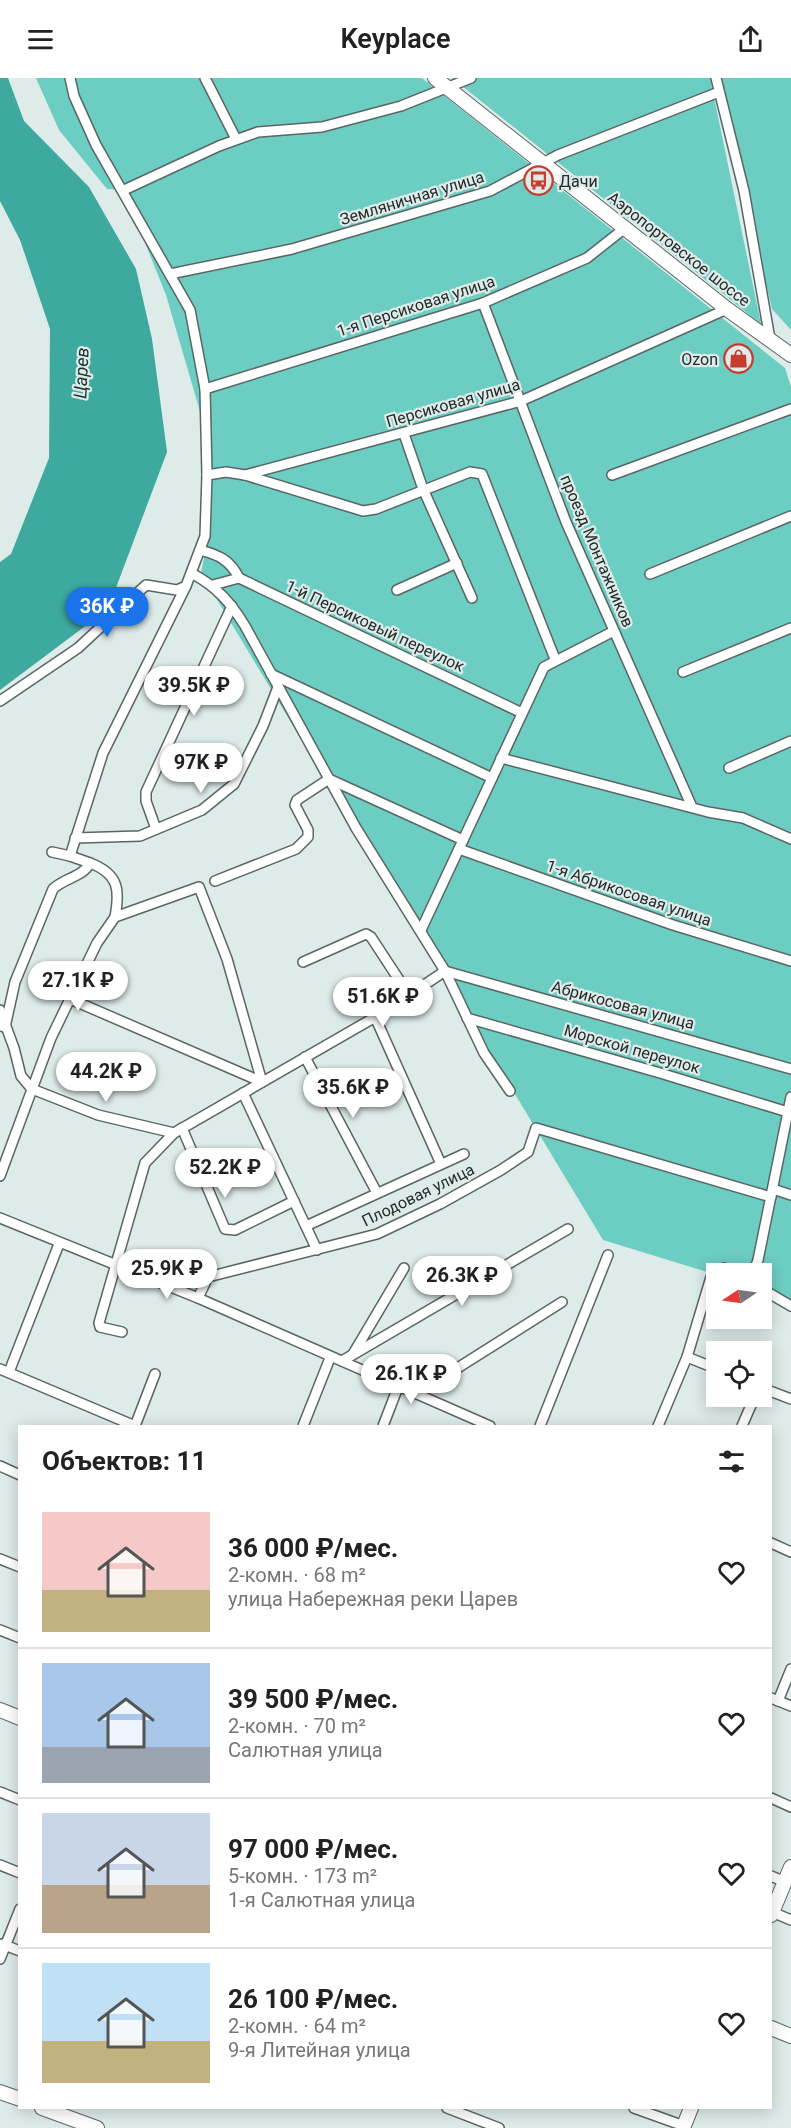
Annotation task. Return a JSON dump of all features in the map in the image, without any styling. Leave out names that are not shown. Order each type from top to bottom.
[{"type":"main road","name":"Аэропортовское шоссе","points":[[435,78],[727,309],[791,355]]},
{"type":"main road","points":[[0,1710],[18,1717]]},
{"type":"main road","points":[[772,1914],[791,1867]]},
{"type":"main road","points":[[772,2028],[791,2036]]},
{"type":"main road","points":[[0,2092],[18,2098]]},
{"type":"main road","points":[[45,2109],[97,2128]]},
{"type":"main road","points":[[683,2127],[691,2109]]},
{"type":"street","points":[[70,78],[74,96],[96,145],[124,190],[190,310],[206,389],[207,475],[205,536],[193,574],[103,753],[70,856]]},
{"type":"street","points":[[205,78],[236,139]]},
{"type":"street","points":[[124,190],[236,139],[258,132],[322,127],[401,106],[471,78]]},
{"type":"street","points":[[716,78],[744,191],[770,339]]},
{"type":"street","name":"Земляничная улица","points":[[170,274],[292,249],[490,191],[558,155],[719,92]]},
{"type":"street","name":"1-я Персиковая улица","points":[[206,389],[483,303],[587,258],[625,228]]},
{"type":"street","name":"проезд Монтажников","points":[[483,303],[566,522],[692,807]]},
{"type":"street","name":"Персиковая улица","points":[[244,475],[521,401],[727,309]]},
{"type":"street","points":[[791,355],[791,360]]},
{"type":"street","points":[[612,475],[791,409]]},
{"type":"street","points":[[404,434],[423,489],[472,598]]},
{"type":"street","points":[[207,475],[226,472],[244,475],[363,511],[376,509],[470,472],[482,474],[555,659]]},
{"type":"street","points":[[650,574],[791,516]]},
{"type":"street","points":[[200,549],[218,554],[232,564],[239,578],[213,585]]},
{"type":"street","points":[[397,591],[457,563]]},
{"type":"street","points":[[193,574],[213,585],[232,606],[356,828],[445,971],[484,1053],[510,1091]]},
{"type":"street","name":"1-й Персиковый переулок","points":[[239,578],[522,713]]},
{"type":"street","points":[[0,701],[78,648],[146,585],[177,590],[186,586]]},
{"type":"street","points":[[156,829],[146,801],[146,792],[232,606]]},
{"type":"street","points":[[683,672],[791,628]]},
{"type":"street","points":[[421,930],[544,667],[555,659],[614,631]]},
{"type":"street","points":[[272,674],[492,778]]},
{"type":"street","points":[[75,838],[140,836],[202,810],[234,784],[263,726],[278,687]]},
{"type":"street","points":[[729,768],[791,741]]},
{"type":"street","points":[[501,758],[743,818],[791,839]]},
{"type":"street","points":[[215,881],[296,849],[304,843],[308,830],[295,805],[297,800],[329,779]]},
{"type":"street","name":"1-я Абрикосовая улица","points":[[329,779],[461,845],[673,925],[791,961]]},
{"type":"street","points":[[0,1176],[51,1038],[98,943],[115,917],[118,898],[114,880],[108,871],[70,856],[52,852]]},
{"type":"street","points":[[3,1027],[15,982],[53,889],[87,868],[90,863]]},
{"type":"street","points":[[115,917],[199,887],[227,959],[262,1082]]},
{"type":"street","points":[[303,962],[366,934],[371,937],[409,995]]},
{"type":"street","points":[[122,1332],[100,1327],[99,1323],[114,1263],[145,1163],[178,1131],[375,1017],[445,971]]},
{"type":"street","name":"Абрикосовая улица","points":[[445,971],[791,1069]]},
{"type":"street","points":[[70,999],[262,1082]]},
{"type":"street","points":[[0,1010],[3,1027],[14,1048],[21,1076],[32,1089],[98,1115],[178,1131]]},
{"type":"street","points":[[375,1017],[441,1164]]},
{"type":"street","name":"Морской переулок","points":[[467,1018],[789,1113]]},
{"type":"street","points":[[305,1057],[377,1193]]},
{"type":"street","points":[[243,1093],[317,1250]]},
{"type":"street","points":[[756,1263],[791,1097]]},
{"type":"street","name":"Плодовая улица","points":[[198,1298],[208,1277],[376,1234],[440,1204],[528,1152],[536,1128],[772,1193]]},
{"type":"street","points":[[178,1131],[225,1229],[235,1230],[294,1200]]},
{"type":"street","points":[[306,1226],[464,1154]]},
{"type":"street","points":[[772,1193],[791,1195]]},
{"type":"street","points":[[0,1218],[59,1244],[114,1263],[198,1298],[330,1358],[342,1361],[398,1387],[418,1393],[488,1425]]},
{"type":"street","points":[[342,1361],[568,1229]]},
{"type":"street","points":[[59,1244],[4,1370],[133,1425]]},
{"type":"street","points":[[540,1425],[608,1255]]},
{"type":"street","points":[[352,1356],[404,1268]]},
{"type":"street","points":[[658,1425],[687,1357],[706,1293]]},
{"type":"street","points":[[772,1296],[791,1306]]},
{"type":"street","points":[[418,1393],[562,1302]]},
{"type":"street","points":[[687,1357],[706,1365]]},
{"type":"street","points":[[303,1425],[330,1358]]},
{"type":"street","points":[[135,1425],[155,1374]]},
{"type":"street","points":[[383,1425],[398,1387]]},
{"type":"street","points":[[772,1392],[791,1400]]},
{"type":"street","points":[[742,1425],[750,1407]]},
{"type":"street","points":[[0,1466],[18,1474]]},
{"type":"street","points":[[772,1543],[791,1551]]},
{"type":"street","points":[[0,1559],[18,1566]]},
{"type":"street","points":[[0,1630],[18,1637]]},
{"type":"street","points":[[791,1669],[774,1699],[791,1707]]},
{"type":"street","points":[[0,1792],[18,1799]]},
{"type":"street","points":[[772,1798],[791,1807]]},
{"type":"street","points":[[0,1865],[18,1871]]},
{"type":"street","points":[[772,1876],[785,1882]]},
{"type":"street","points":[[0,1959],[3,1944],[18,1914]]},
{"type":"street","points":[[772,1914],[791,1920]]},
{"type":"street","points":[[3,1944],[18,1950]]},
{"type":"street","points":[[450,2109],[499,2128]]},
{"type":"street","points":[[637,2109],[683,2127]]},
{"type":"shaded area","points":[[36,78],[422,78],[785,368],[791,387],[791,1308],[772,1299],[772,1263],[706,1263],[706,1272],[603,1240],[201,573],[211,522],[211,449],[166,295],[124,190],[107,189],[59,130]]},
{"type":"shaded area","points":[[452,78],[710,78],[761,324]]},
{"type":"shaded area","points":[[721,78],[791,78],[791,330],[772,309],[733,147]]},
{"type":"water","name":"Царев","points":[[0,78],[8,78],[24,121],[89,187],[136,269],[152,339],[167,452],[108,609],[0,690],[0,562],[11,554],[49,458],[50,329],[20,240],[0,201]]},
{"type":"place","name":"Дачи","points":[[538,181]]},
{"type":"place","name":"Ozon","points":[[739,359]]}]
